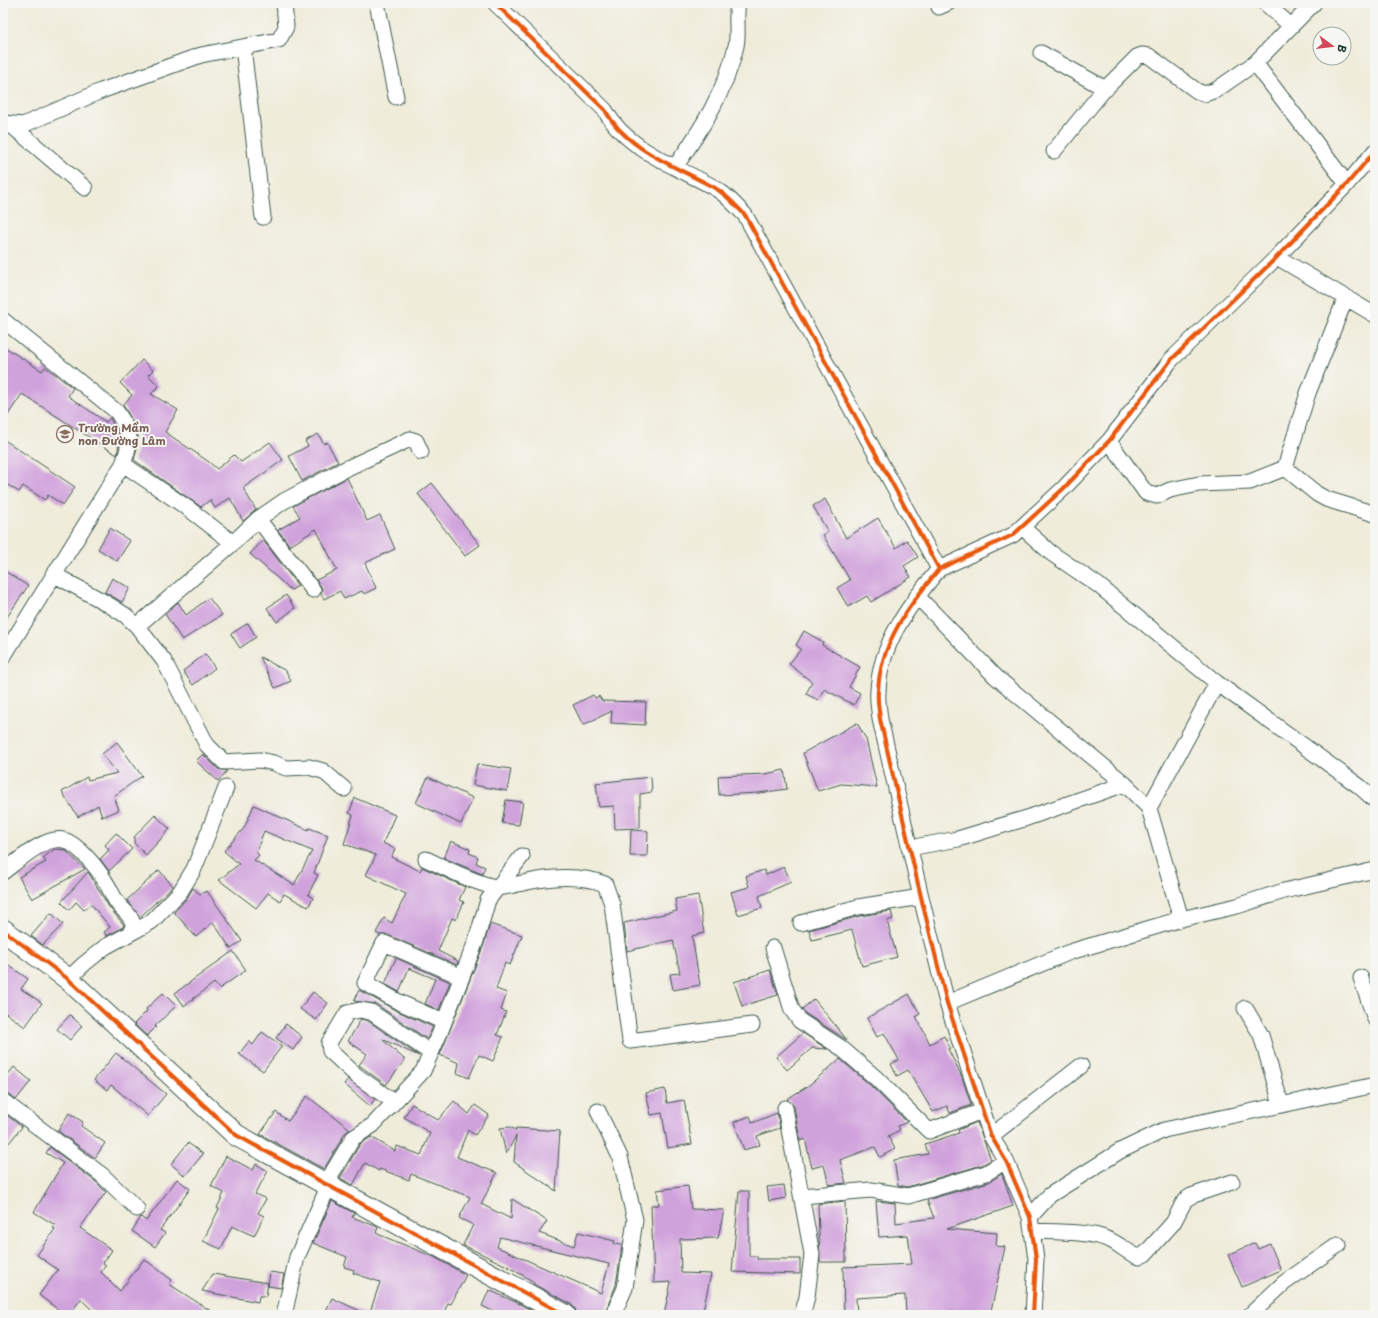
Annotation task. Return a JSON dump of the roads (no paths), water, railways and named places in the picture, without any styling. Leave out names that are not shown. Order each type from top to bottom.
[{"type":"street","points":[[7,124],[23,125],[101,91],[201,55],[279,40],[286,27],[284,3]]},
{"type":"street","points":[[377,3],[396,97]]},
{"type":"street","points":[[495,3],[605,110],[612,123],[624,136],[675,167],[716,189],[745,215],[939,569]]},
{"type":"street","points":[[675,167],[699,132],[726,81],[736,45],[738,3]]},
{"type":"street","points":[[1265,3],[1291,26]]},
{"type":"street","points":[[1054,151],[1106,89],[1137,57],[1142,54],[1149,56],[1196,91],[1205,94],[1216,90],[1254,63],[1314,3]]},
{"type":"street","points":[[243,47],[263,217]]},
{"type":"street","points":[[1041,54],[1106,89]]},
{"type":"street","points":[[1254,63],[1347,184]]},
{"type":"street","points":[[7,124],[84,188]]},
{"type":"street","points":[[1033,1315],[1036,1259],[1031,1224],[1006,1161],[991,1136],[947,1003],[880,719],[878,691],[884,658],[898,626],[917,596],[939,569],[1014,535],[1064,489],[1109,442],[1171,360],[1277,257],[1347,184],[1375,152]]},
{"type":"street","points":[[1277,257],[1375,315]]},
{"type":"street","points":[[1285,468],[1308,393],[1346,298]]},
{"type":"street","points":[[3,320],[117,412],[127,426],[130,438],[130,446],[123,464],[53,574],[3,657]]},
{"type":"street","points":[[137,626],[233,543],[258,519],[284,501],[343,470],[410,439],[416,441],[420,452]]},
{"type":"street","points":[[1109,442],[1146,494],[1157,496],[1170,490],[1200,484],[1250,482],[1285,468]]},
{"type":"street","points":[[123,464],[233,543]]},
{"type":"street","points":[[1285,468],[1317,494],[1326,499],[1375,514]]},
{"type":"street","points":[[258,519],[313,590]]},
{"type":"street","points":[[1022,527],[1051,553],[1098,585],[1217,683],[1359,786],[1375,800]]},
{"type":"street","points":[[53,574],[125,615],[137,626],[164,661],[206,746],[224,762],[260,760],[274,763],[286,768],[309,767],[324,771],[344,789]]},
{"type":"street","points":[[917,596],[996,677],[1125,784],[1149,808],[1181,919]]},
{"type":"street","points":[[1149,808],[1217,683]]},
{"type":"street","points":[[910,848],[958,839],[1000,827],[1125,784]]},
{"type":"street","points":[[68,979],[105,947],[151,922],[160,915],[183,888],[194,869],[226,788]]},
{"type":"street","points":[[3,872],[42,844],[55,840],[64,840],[76,847],[104,879],[118,904],[128,914],[133,924],[130,934]]},
{"type":"street","points":[[284,1315],[297,1257],[329,1185],[332,1173],[353,1138],[373,1125],[422,1071],[444,1022],[476,941],[488,900],[495,893],[497,888],[522,856]]},
{"type":"street","points":[[426,859],[464,876],[497,888],[536,880],[570,877],[592,879],[605,884],[612,904],[630,1041],[752,1025]]},
{"type":"street","points":[[947,1003],[1070,952],[1181,919],[1237,906],[1284,891],[1375,870]]},
{"type":"street","points":[[801,923],[858,907],[921,897]]},
{"type":"street","points":[[3,930],[68,979],[236,1135],[565,1315]]},
{"type":"street","points":[[444,1022],[399,1002],[365,983],[384,943],[462,977]]},
{"type":"street","points":[[773,948],[792,1010],[800,1021],[840,1047],[929,1131],[982,1111]]},
{"type":"street","points":[[1361,978],[1375,1019]]},
{"type":"street","points":[[1245,1008],[1261,1035],[1281,1104]]},
{"type":"street","points":[[394,1102],[357,1076],[330,1051],[329,1043],[347,1014],[360,1010],[371,1012],[431,1053]]},
{"type":"street","points":[[991,1136],[1081,1066]]},
{"type":"street","points":[[1031,1224],[1050,1195],[1120,1151],[1164,1130],[1375,1085]]},
{"type":"street","points":[[3,1102],[102,1175],[137,1209]]},
{"type":"street","points":[[785,1108],[812,1254],[807,1297],[802,1315]]},
{"type":"street","points":[[598,1111],[620,1157],[635,1220],[625,1288],[612,1315]]},
{"type":"street","points":[[802,1196],[871,1190],[908,1196],[986,1173],[1006,1161]]},
{"type":"street","points":[[1031,1224],[1106,1238],[1120,1245],[1133,1255],[1139,1257],[1145,1254],[1173,1222],[1185,1200],[1191,1196],[1232,1182]]},
{"type":"street","points":[[1250,1315],[1284,1283],[1338,1245]]},
{"type":"place","name":"Trường Mầm non Đường Lâm","points":[[65,434]]}]
